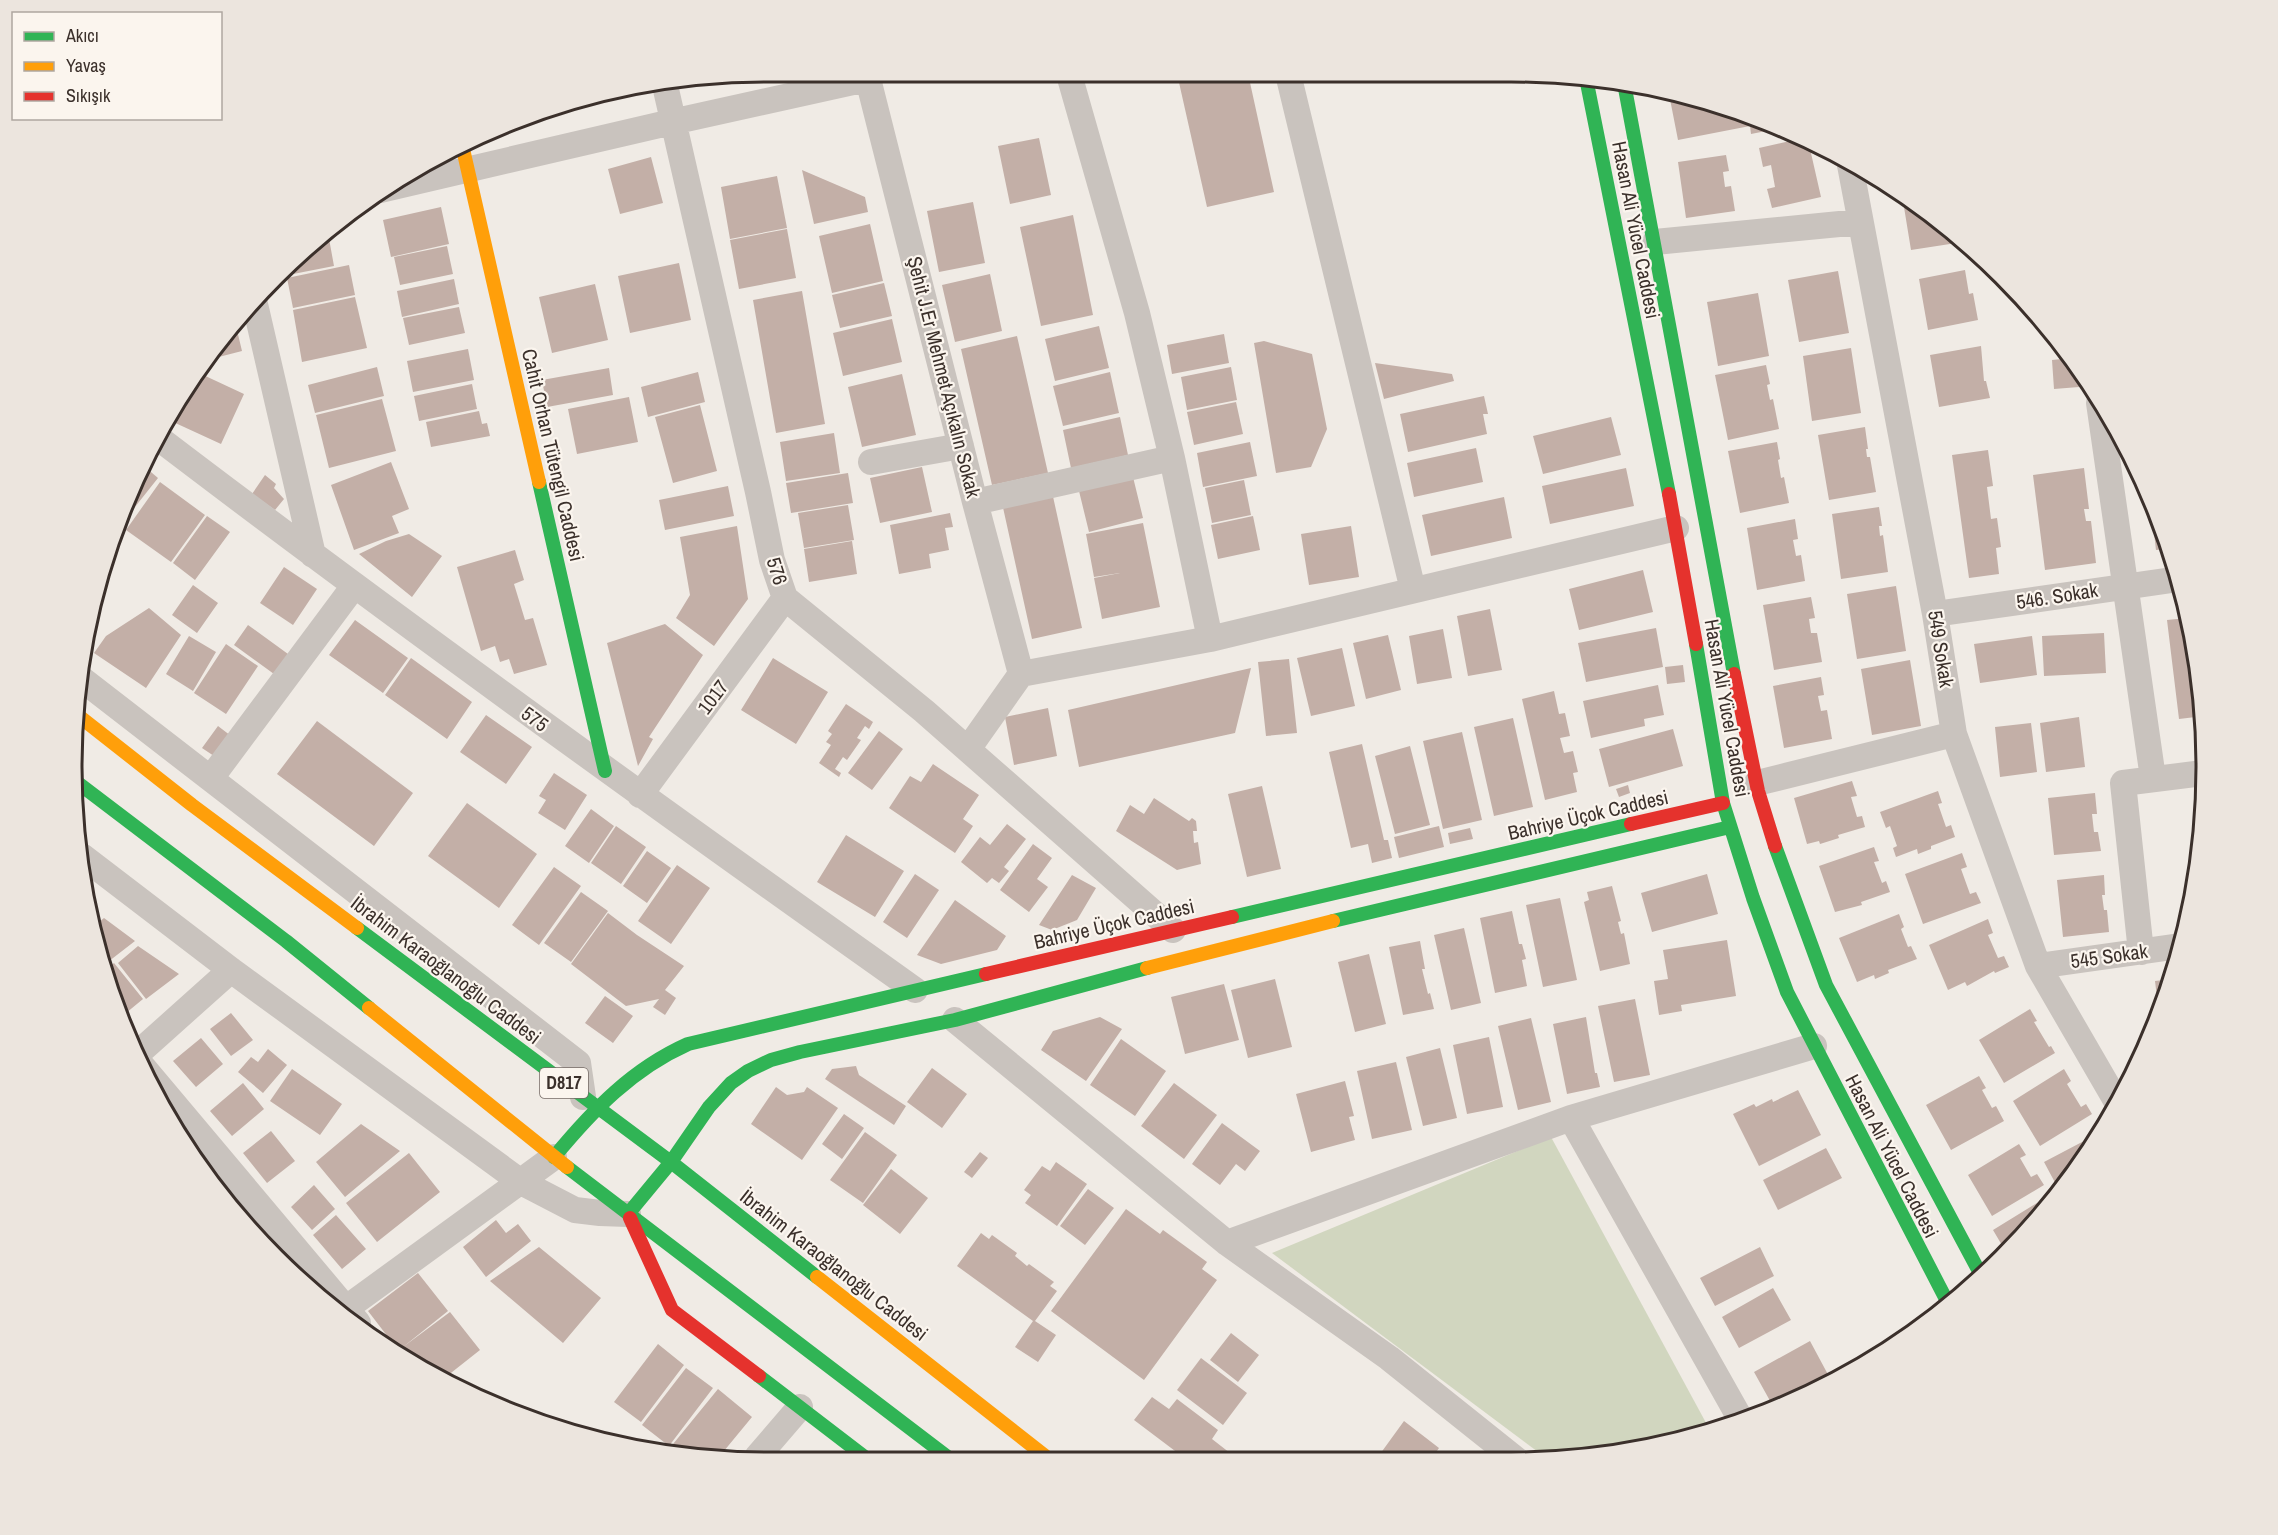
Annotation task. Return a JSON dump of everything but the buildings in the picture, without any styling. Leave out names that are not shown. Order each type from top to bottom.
[{"type":"main road","name":"Hasan Ali Yücel Caddesi","points":[[1588,87],[1676,528],[1723,803],[1730,827],[1787,992],[1945,1297]]},
{"type":"main road","points":[[1626,93],[1722,614],[1765,816],[1782,870],[1826,985],[1977,1268]]},
{"type":"main road","name":"Cahit Orhan Tütengil Caddesi","points":[[466,159],[605,771]]},
{"type":"main road","name":"İbrahim Karaoğlanoğlu Caddesi","points":[[84,720],[192,805],[671,1162],[1040,1452]]},
{"type":"main road","points":[[83,787],[286,941],[554,1157],[941,1452]]},
{"type":"main road","name":"Bahriye Üçok Caddesi","points":[[554,1157],[590,1102],[666,1052],[688,1044],[1723,803]]},
{"type":"main road","points":[[628,1214],[671,1162],[709,1107],[731,1083],[748,1071],[771,1060],[955,1020],[1410,902],[1730,827]]},
{"type":"main road","points":[[628,1214],[672,1310],[858,1452]]},
{"type":"street","points":[[426,173],[466,159],[672,122],[851,82]]},
{"type":"street","name":"Şehit J.Er Mehmet Açıkalın Sokak","points":[[870,82],[975,502],[1021,674]]},
{"type":"street","points":[[1071,82],[1137,313],[1172,458],[1210,639]]},
{"type":"street","points":[[1290,82],[1413,590]]},
{"type":"street","name":"576","points":[[666,90],[772,560],[785,598],[924,711],[1173,930]]},
{"type":"street","name":"549 Sokak","points":[[1851,173],[1935,614],[1954,734],[2038,966],[2112,1094]]},
{"type":"street","points":[[1655,242],[1860,222]]},
{"type":"street","points":[[257,311],[312,555]]},
{"type":"street","points":[[2101,421],[2153,778]]},
{"type":"street","name":"575","points":[[165,443],[312,555],[605,771],[915,990]]},
{"type":"street","points":[[871,462],[961,446]]},
{"type":"street","points":[[975,502],[1172,458]]},
{"type":"street","points":[[968,749],[1021,674],[1210,639],[1676,528]]},
{"type":"street","name":"546. Sokak","points":[[1935,614],[2169,580]]},
{"type":"street","points":[[211,778],[354,586]]},
{"type":"street","name":"1017","points":[[640,795],[785,598]]},
{"type":"street","points":[[88,684],[578,1063],[590,1102]]},
{"type":"street","points":[[1757,783],[1954,734]]},
{"type":"street","points":[[2141,952],[2123,783],[2196,774]]},
{"type":"street","points":[[89,861],[231,970],[521,1182],[575,1210],[600,1214],[628,1214]]},
{"type":"street","name":"545 Sokak","points":[[2038,966],[2171,947]]},
{"type":"street","points":[[143,1048],[231,970]]},
{"type":"street","points":[[955,1020],[1227,1243],[1389,1358],[1507,1452]]},
{"type":"street","points":[[1227,1243],[1571,1118],[1814,1046]]},
{"type":"street","points":[[166,1095],[336,1299]]},
{"type":"street","points":[[1571,1118],[1737,1414]]},
{"type":"street","points":[[351,1312],[554,1157]]},
{"type":"street","points":[[761,1452],[800,1407]]},
{"type":"green space","points":[[1551,1137],[1706,1423],[1600,1447],[1537,1451],[1272,1253]]},
{"type":"traffic: fast","points":[[1588,87],[1669,494]]},
{"type":"traffic: fast","points":[[1626,93],[1734,674]]},
{"type":"traffic: fast","points":[[539,482],[605,771]]},
{"type":"traffic: fast","points":[[1696,644],[1723,803],[1753,898],[1787,992],[1945,1297]]},
{"type":"traffic: fast","points":[[83,787],[286,941],[369,1008]]},
{"type":"traffic: fast","points":[[1232,917],[1631,824]]},
{"type":"traffic: fast","points":[[1333,921],[1730,827]]},
{"type":"traffic: fast","points":[[1775,846],[1826,985],[1977,1268]]},
{"type":"traffic: fast","points":[[357,928],[671,1162],[817,1277]]},
{"type":"traffic: fast","points":[[628,1214],[671,1162],[709,1107],[731,1083],[748,1071],[771,1060],[955,1020],[1147,968]]},
{"type":"traffic: fast","points":[[554,1157],[599,1107],[631,1078],[688,1044],[986,974]]},
{"type":"traffic: fast","points":[[567,1167],[941,1452]]},
{"type":"traffic: fast","points":[[759,1376],[858,1452]]},
{"type":"traffic: slow","points":[[464,154],[539,482]]},
{"type":"traffic: slow","points":[[84,720],[192,805],[357,928]]},
{"type":"traffic: slow","points":[[1147,968],[1333,921]]},
{"type":"traffic: slow","points":[[369,1008],[567,1167]]},
{"type":"traffic: slow","points":[[817,1277],[1040,1452]]},
{"type":"traffic: jam","points":[[1669,494],[1696,644]]},
{"type":"traffic: jam","points":[[1734,674],[1758,791],[1775,846]]},
{"type":"traffic: jam","points":[[1631,824],[1723,803]]},
{"type":"traffic: jam","points":[[986,974],[1232,917]]},
{"type":"traffic: jam","points":[[630,1218],[672,1310],[759,1376]]}]
